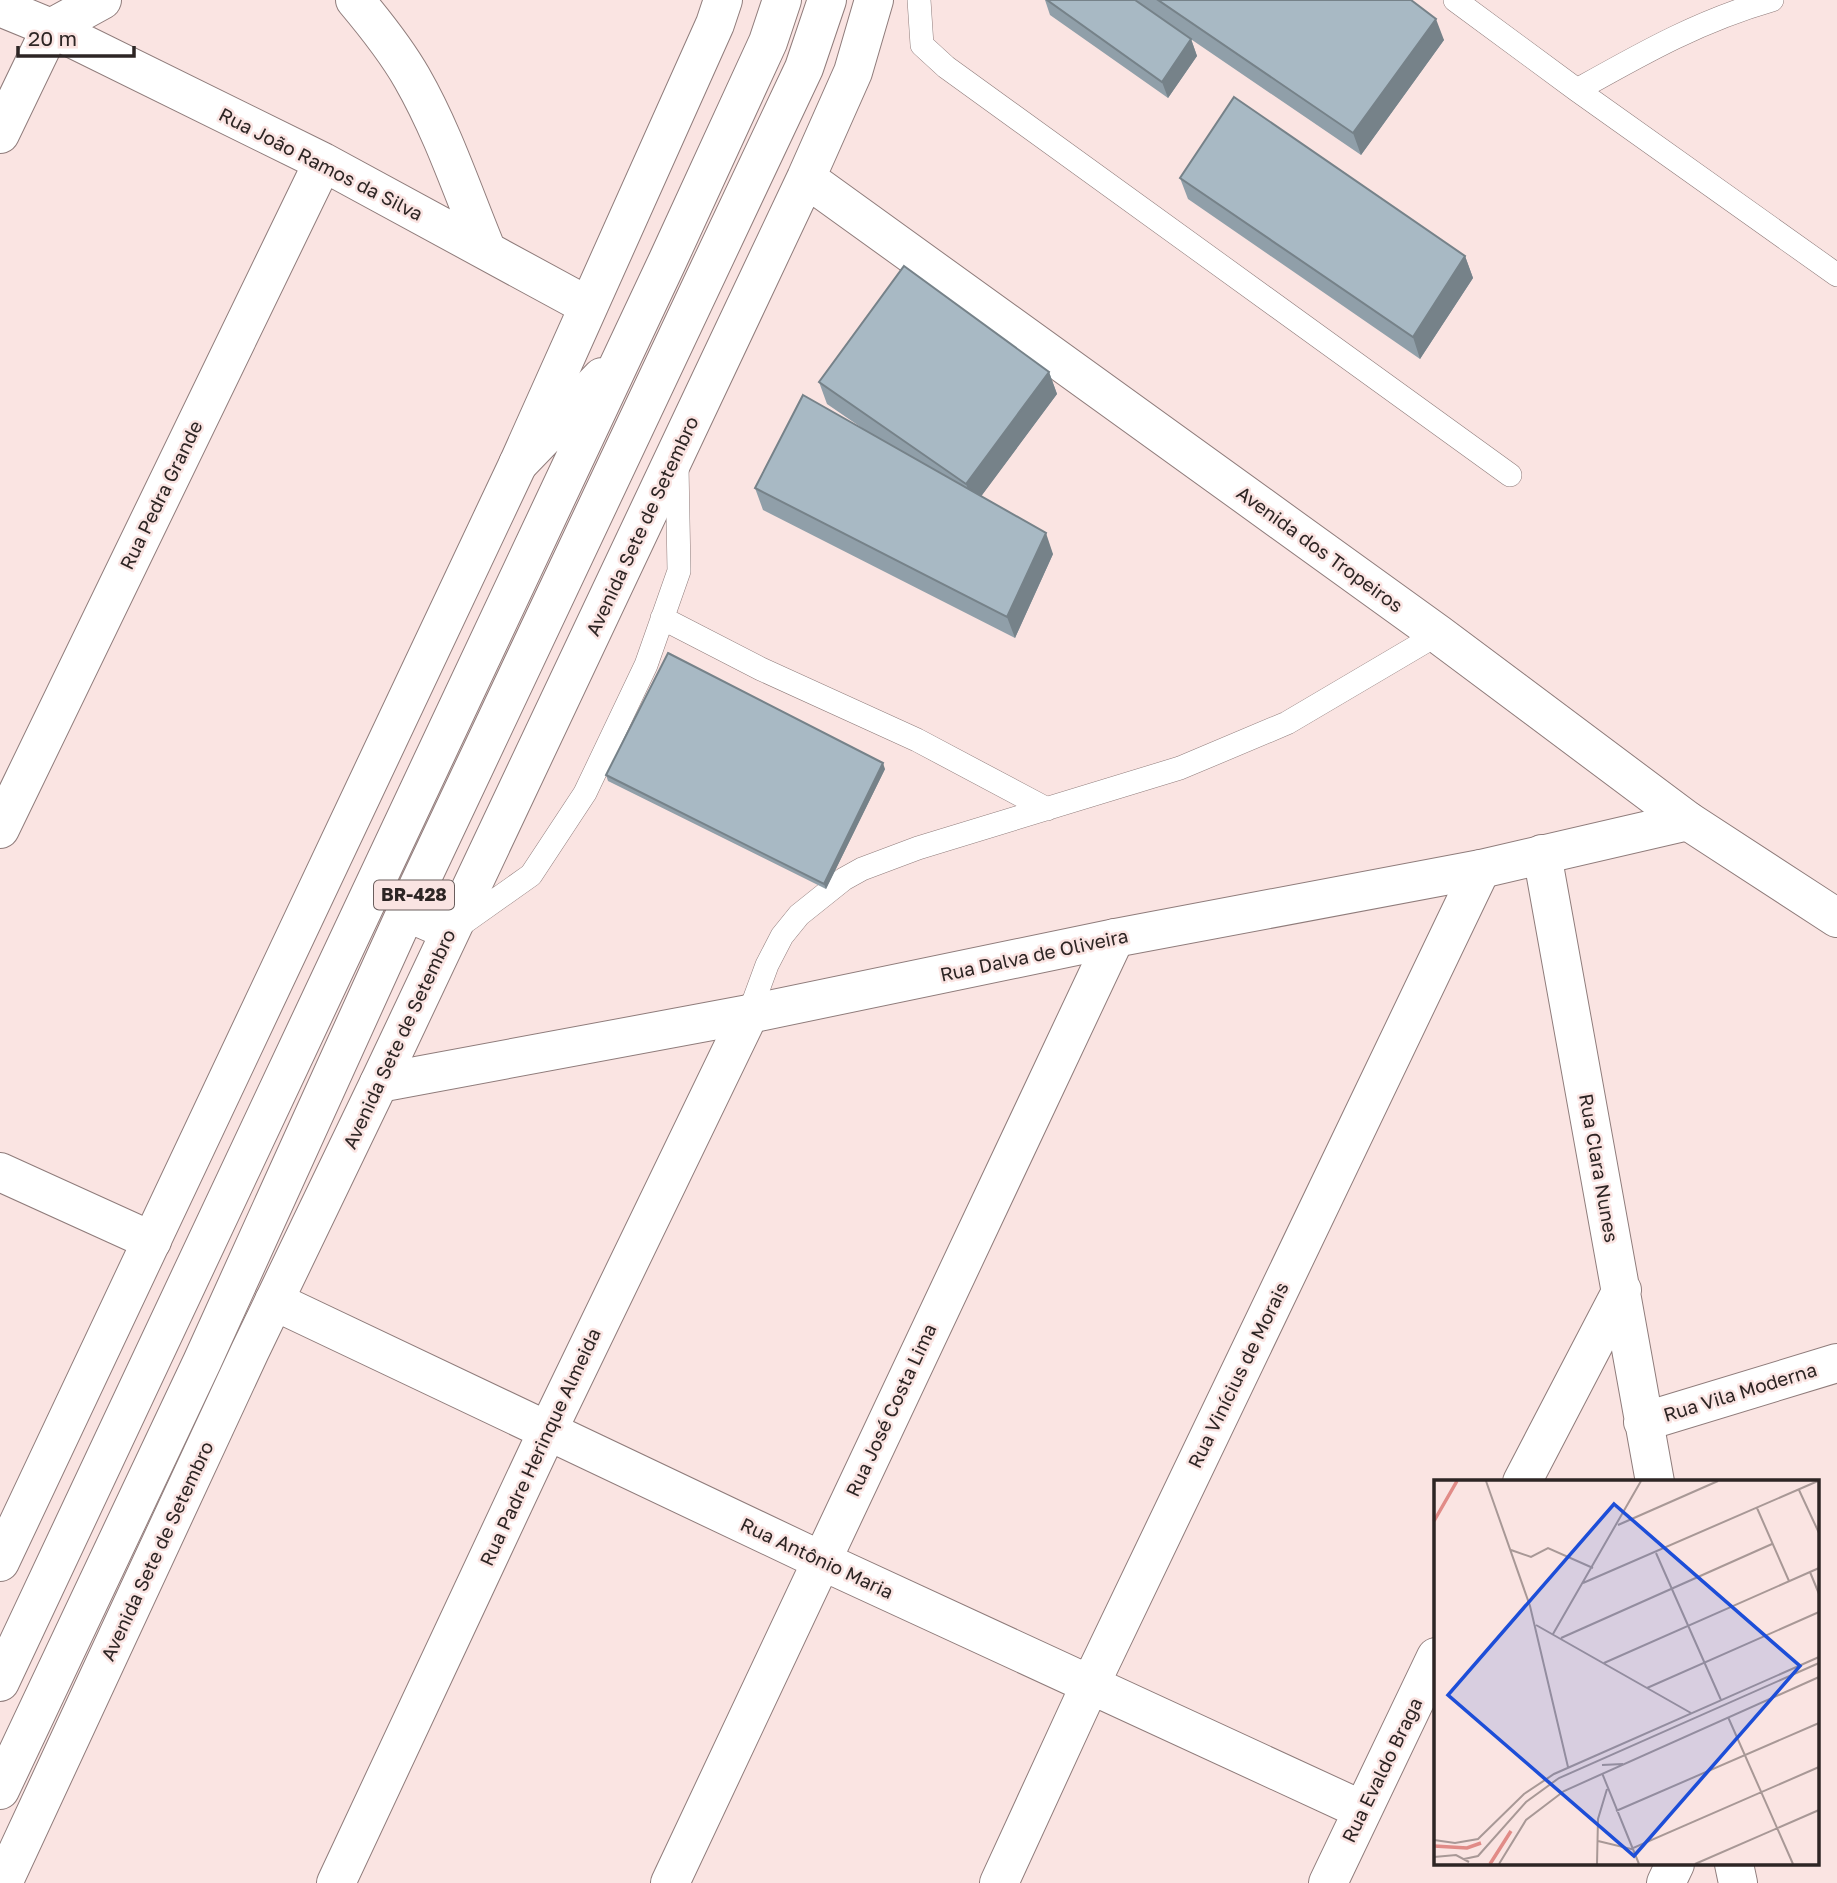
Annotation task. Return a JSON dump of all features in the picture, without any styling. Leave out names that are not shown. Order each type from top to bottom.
[{"type":"main road","points":[[0,134],[51,28],[102,0]]},
{"type":"main road","points":[[355,0],[384,34],[412,78],[433,121],[487,251]]},
{"type":"main road","points":[[0,1562],[518,464],[715,24],[723,0]]},
{"type":"main road","name":"BR-428","points":[[0,1682],[623,355],[768,42],[782,0]]},
{"type":"main road","name":"Avenida Sete de Setembro","points":[[0,1790],[202,1362],[406,912],[804,68],[827,0]]},
{"type":"main road","name":"Avenida Sete de Setembro","points":[[3,1883],[274,1301],[806,178],[853,72],[874,0]]},
{"type":"main road","name":"Rua João Ramos da Silva","points":[[0,8],[51,28],[323,162],[588,306]]},
{"type":"main road","name":"Rua Pedra Grande","points":[[0,829],[323,162]]},
{"type":"main road","name":"Avenida dos Tropeiros","points":[[806,178],[1438,634],[1688,821],[1837,918]]},
{"type":"main road","points":[[518,464],[623,355]]},
{"type":"main road","name":"Rua Dalva de Oliveira","points":[[379,1083],[749,1014],[1115,938],[1481,869],[1688,821]]},
{"type":"main road","name":"Rua Clara Nunes","points":[[1542,854],[1655,1480]]},
{"type":"main road","name":"Rua Vinícius de Morais","points":[[999,1883],[1090,1685],[1481,869]]},
{"type":"main road","points":[[406,912],[450,931]]},
{"type":"main road","name":"Rua José Costa Lima","points":[[670,1883],[1115,938]]},
{"type":"main road","name":"Rua Padre Herinque Almeida","points":[[336,1883],[548,1430],[749,1014]]},
{"type":"main road","points":[[0,1172],[152,1241]]},
{"type":"main road","points":[[1523,1480],[1622,1290]]},
{"type":"main road","name":"Rua Antônio Maria","points":[[274,1301],[820,1560],[1362,1810]]},
{"type":"main road","name":"Rua Vila Moderna","points":[[1643,1422],[1837,1363]]},
{"type":"main road","name":"Rua Evaldo Braga","points":[[1328,1883],[1434,1661]]},
{"type":"main road","points":[[1666,1883],[1674,1866]]},
{"type":"lane","points":[[919,0],[922,45],[946,67],[1510,475]]},
{"type":"lane","points":[[1455,0],[1837,275]]},
{"type":"lane","points":[[1577,90],[1668,38],[1740,9],[1773,0]]},
{"type":"lane","points":[[450,931],[531,875],[585,793],[646,665],[679,571],[677,452]]},
{"type":"lane","points":[[662,618],[761,669],[917,740],[1047,808]]},
{"type":"lane","points":[[749,1014],[767,965],[782,936],[799,915],[844,878],[918,848],[1180,768],[1287,723],[1438,634]]},
{"type":"building","points":[[1047,0],[1135,0],[1191,39],[1162,82]]},
{"type":"building","points":[[1158,0],[1411,0],[1436,19],[1353,133]]},
{"type":"building","points":[[1234,97],[1465,256],[1413,337],[1180,178]]},
{"type":"building","points":[[904,266],[1049,372],[966,484],[819,382]]},
{"type":"building","points":[[803,395],[1046,533],[1007,617],[755,488]]},
{"type":"building","points":[[668,653],[883,763],[824,884],[606,775]]}]
